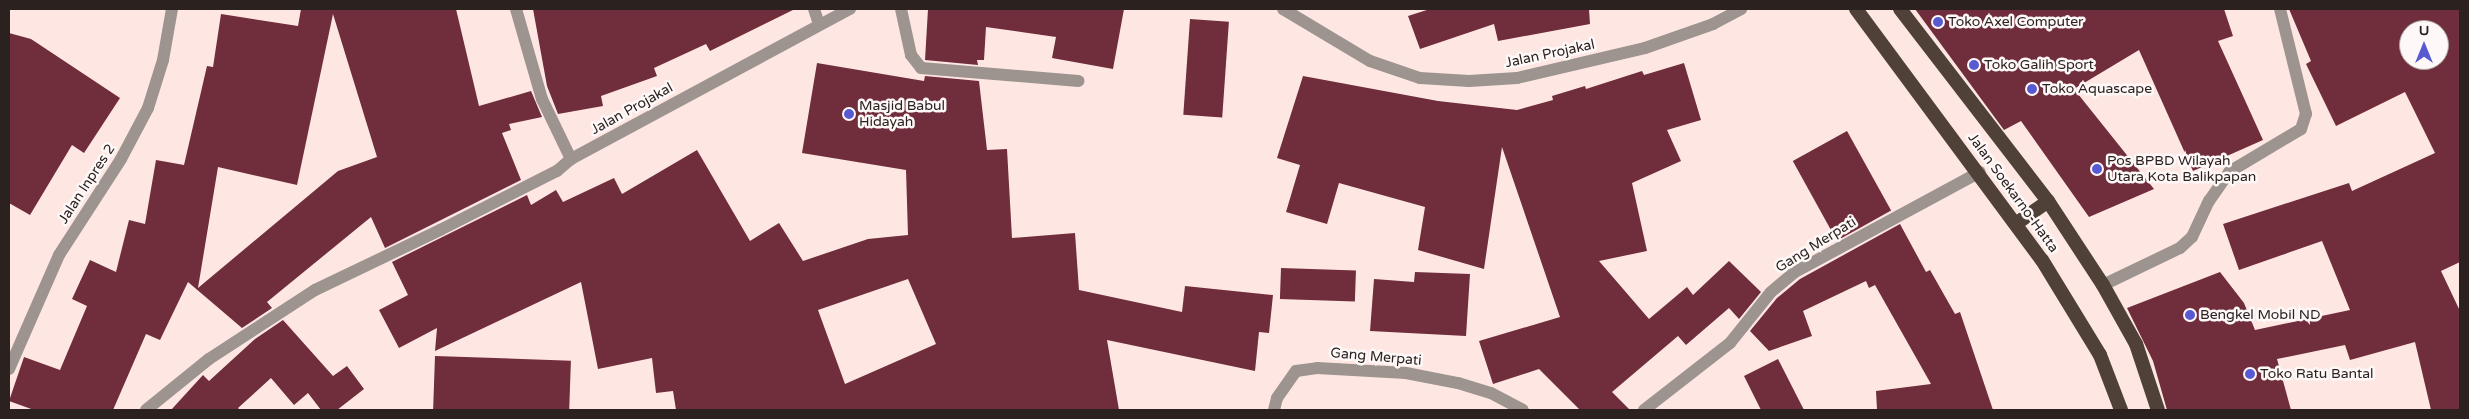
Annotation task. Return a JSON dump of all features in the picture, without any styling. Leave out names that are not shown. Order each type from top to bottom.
[{"type":"highway","name":"Jalan Soekarno-Hatta","points":[[1856,9],[2017,223],[2090,338],[2115,390],[2120,410]]},
{"type":"highway","name":"Jalan Soekarno-Hatta","points":[[1900,9],[2048,201],[2103,284],[2136,344],[2158,410]]},
{"type":"highway","points":[[2017,223],[2048,201]]},
{"type":"street","name":"Jalan Inpres 2","points":[[9,369],[59,254],[121,160],[148,108],[163,60],[172,9]]},
{"type":"street","points":[[516,9],[542,100],[571,160]]},
{"type":"street","points":[[814,9],[819,24]]},
{"type":"street","name":"Jalan Projakal","points":[[146,410],[210,359],[315,290],[557,171],[571,160],[819,24],[850,9]]},
{"type":"street","points":[[901,9],[911,55],[920,68],[1078,81]]},
{"type":"street","name":"Jalan Projakal","points":[[1283,9],[1370,61],[1420,78],[1469,81],[1517,78],[1645,48],[1713,24],[1742,9]]},
{"type":"street","points":[[2103,284],[2180,248],[2192,237],[2209,201],[2229,172],[2301,129],[2306,114],[2280,9]]},
{"type":"street","name":"Gang Merpati","points":[[1644,410],[1730,343],[1771,292],[1795,272],[1980,172]]},
{"type":"street","name":"Gang Merpati","points":[[1274,410],[1277,398],[1296,371],[1317,368],[1406,373],[1458,383],[1491,393],[1523,410]]},
{"type":"building","points":[[301,9],[456,9],[479,106],[531,91],[542,117],[509,124],[511,130],[502,133],[521,180],[385,248],[371,217],[267,302],[272,308],[242,328],[188,282],[160,340],[146,334],[113,410],[34,410],[9,401],[24,357],[60,370],[87,306],[72,299],[90,260],[116,272],[129,220],[145,224],[156,160],[184,165],[207,66],[213,67],[221,14],[298,26]],"holes":[[[333,14],[377,157],[338,171],[198,288],[218,167],[297,185]]]},
{"type":"building","points":[[533,9],[795,9],[710,51],[706,44],[654,68],[657,76],[601,96],[603,106],[558,114],[547,86]]},
{"type":"building","points":[[928,9],[1124,9],[1113,69],[1052,58],[1056,37],[986,27],[984,60],[977,60],[978,65],[925,60]]},
{"type":"building","points":[[1430,9],[1589,9],[1590,24],[1498,41],[1494,24],[1420,49],[1408,16]]},
{"type":"building","points":[[1915,9],[2224,9],[2233,36],[2218,41],[2263,140],[2193,171],[2139,50],[2074,89],[2154,189],[2089,217],[2021,121],[2004,130]]},
{"type":"building","points":[[2289,9],[2460,9],[2460,262],[2441,271],[2460,311],[2460,410],[2431,410],[2415,342],[2350,360],[2345,345],[2277,359],[2291,410],[2167,410],[2153,361],[2127,308],[2220,272],[2244,303],[2255,330],[2350,310],[2322,241],[2239,270],[2223,224],[2349,183],[2352,191],[2435,153],[2405,92],[2336,126],[2306,64],[2311,61]]},
{"type":"building","points":[[1190,19],[1229,22],[1222,117],[1183,115]]},
{"type":"building","points":[[9,33],[31,39],[120,98],[84,153],[72,145],[30,215],[9,203]]},
{"type":"building","points":[[817,63],[924,81],[925,76],[979,81],[987,150],[1007,149],[1012,238],[1075,233],[1079,290],[1182,312],[1185,286],[1273,295],[1269,333],[1259,332],[1255,371],[1107,340],[1119,410],[676,410],[673,391],[656,393],[652,358],[598,369],[581,282],[435,351],[437,328],[399,348],[379,310],[408,295],[392,262],[527,195],[531,205],[556,190],[563,202],[614,178],[622,194],[697,150],[750,241],[779,223],[803,261],[868,239],[908,235],[906,170],[802,153]],"holes":[[[908,279],[936,344],[845,384],[818,310]]]},
{"type":"building","points":[[1684,63],[1701,120],[1667,130],[1681,161],[1632,183],[1647,251],[1599,261],[1649,319],[1687,287],[1693,295],[1729,261],[1761,292],[1739,319],[1729,308],[1686,345],[1678,336],[1612,392],[1630,410],[1580,410],[1539,369],[1493,384],[1479,341],[1560,317],[1502,147],[1484,269],[1418,250],[1425,207],[1339,183],[1327,224],[1286,212],[1300,165],[1277,158],[1303,76],[1438,101],[1517,110],[1553,100],[1552,96],[1585,86],[1586,89],[1642,71],[1644,75]]},
{"type":"building","points":[[1847,131],[1891,211],[1837,241],[1793,161]]},
{"type":"building","points":[[1900,224],[1926,272],[1930,270],[1955,314],[1960,312],[1993,410],[1877,410],[1876,391],[1931,384],[1875,285],[1869,288],[1866,281],[1803,311],[1812,336],[1769,351],[1750,331],[1777,298],[1800,279]]},
{"type":"building","points":[[1281,268],[1356,271],[1355,302],[1280,299]]},
{"type":"building","points":[[1415,272],[1470,274],[1466,336],[1370,331],[1374,279],[1414,282]]},
{"type":"building","points":[[283,320],[333,376],[347,366],[364,389],[337,410],[321,410],[308,393],[294,405],[271,378],[238,408],[240,410],[171,410],[203,375],[209,381],[255,339]]},
{"type":"building","points":[[435,356],[571,361],[569,410],[433,410]]},
{"type":"building","points":[[1778,359],[1804,410],[1761,410],[1744,376]]},
{"type":"place","name":"Toko Axel Computer","points":[[1938,22]]},
{"type":"place","name":"Toko Galih Sport","points":[[1974,65]]},
{"type":"place","name":"Toko Aquascape","points":[[2032,89]]},
{"type":"place","name":"Masjid Babul Hidayah","points":[[849,114]]},
{"type":"place","name":"Pos BPBD Wilayah Utara Kota Balikpapan","points":[[2097,169]]},
{"type":"place","name":"Bengkel Mobil ND","points":[[2190,315]]},
{"type":"place","name":"Toko Ratu Bantal","points":[[2250,374]]}]
